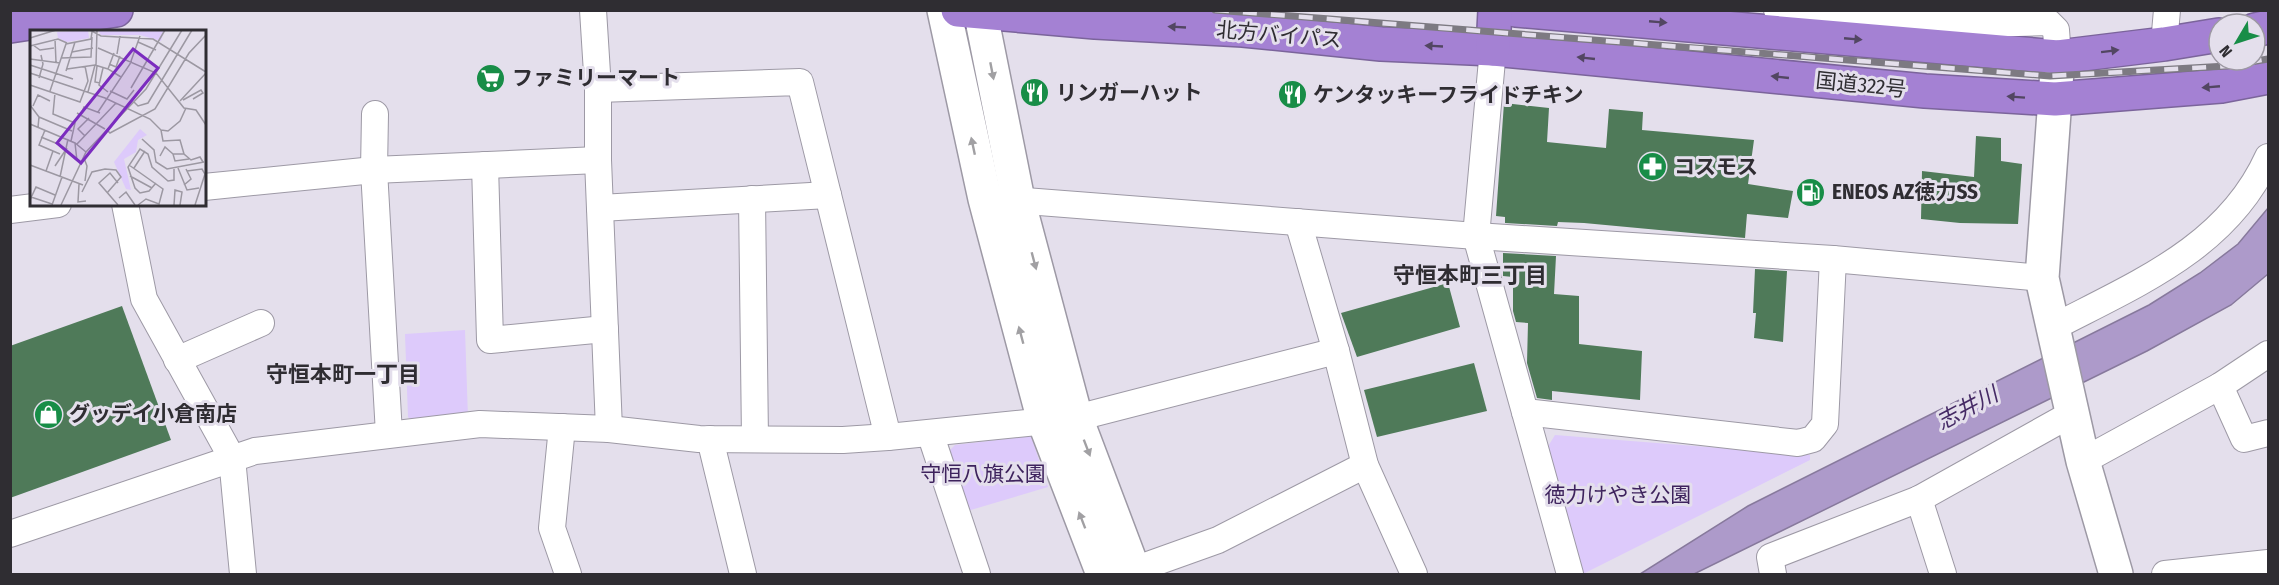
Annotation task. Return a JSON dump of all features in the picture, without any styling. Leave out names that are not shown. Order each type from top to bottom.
[{"type":"highway","points":[[1492,49],[1495,10]]},
{"type":"highway","points":[[1516,10],[2058,57],[2207,38]]},
{"type":"highway","name":"北方バイパス","points":[[973,11],[1244,30],[1381,44],[1492,49]]},
{"type":"highway","points":[[10,26],[99,16]]},
{"type":"highway","name":"国道322号","points":[[1492,49],[1925,91],[2055,99],[2221,86],[2268,77]]},
{"type":"street","points":[[593,10],[598,89],[598,160],[609,429]]},
{"type":"street","points":[[944,10],[985,199],[1060,419],[1124,573],[1218,540],[1365,465]]},
{"type":"street","points":[[1777,10],[1986,24],[2048,22],[2056,30],[2058,57],[2042,278],[2083,461],[2116,574]]},
{"type":"street","points":[[2164,45],[2167,10]]},
{"type":"street","points":[[973,11],[1018,200],[1060,419]]},
{"type":"street","points":[[1492,49],[1476,236],[1525,412],[1566,573]]},
{"type":"street","points":[[598,89],[800,82],[888,437]]},
{"type":"street","points":[[375,114],[374,170],[389,434]]},
{"type":"street","points":[[2054,333],[2177,262],[2227,220],[2259,178],[2268,157]]},
{"type":"street","points":[[206,187],[374,170],[598,160]]},
{"type":"street","points":[[485,165],[490,340],[605,329]]},
{"type":"street","points":[[600,208],[828,195]]},
{"type":"street","points":[[752,199],[755,440]]},
{"type":"street","points":[[985,199],[1476,236],[1833,259],[2042,278]]},
{"type":"street","points":[[10,210],[42,206]]},
{"type":"street","points":[[125,206],[144,299],[232,458],[243,574]]},
{"type":"street","points":[[1298,222],[1336,351],[1365,465],[1407,572]]},
{"type":"street","points":[[1525,412],[1798,443],[1813,439],[1825,424],[1833,259]]},
{"type":"street","points":[[177,360],[261,323]]},
{"type":"street","points":[[10,534],[255,451],[480,424],[609,429],[710,439],[843,440],[888,437],[1060,419],[1336,351]]},
{"type":"street","points":[[2083,461],[2220,386],[2268,354]]},
{"type":"street","points":[[2220,386],[2244,439],[2268,433]]},
{"type":"street","points":[[1773,574],[1770,557],[1919,499],[2073,413]]},
{"type":"street","points":[[562,427],[552,528],[568,574]]},
{"type":"street","points":[[930,433],[977,574]]},
{"type":"street","points":[[710,439],[743,574]]},
{"type":"street","points":[[1919,499],[1943,574]]},
{"type":"street","points":[[2165,574],[2268,563]]},
{"type":"green space","points":[[465,330],[468,418],[417,425],[408,417],[405,334]]},
{"type":"green space","name":"徳力けやき公園","points":[[1555,435],[1810,455],[1810,460],[1583,574],[1547,448]]},
{"type":"green space","name":"守恒八旗公園","points":[[1031,436],[1048,487],[964,512],[942,458],[955,445]]},
{"type":"water","name":"志井川","points":[[2268,208],[2268,274],[2231,305],[2147,351],[1694,574],[1640,574],[1748,506],[2149,305],[2200,273],[2238,244]]},
{"type":"building","points":[[1504,103],[1549,108],[1547,142],[1606,148],[1609,109],[1643,112],[1642,130],[1754,140],[1748,184],[1793,191],[1788,218],[1747,214],[1745,238],[1584,223],[1558,222],[1557,226],[1505,223],[1505,217],[1496,216]]},
{"type":"building","points":[[1976,136],[2001,138],[2001,161],[2022,164],[2018,224],[1960,223],[1921,219],[1922,171],[1974,177]]},
{"type":"building","points":[[1503,253],[1556,256],[1554,294],[1579,296],[1579,344],[1642,351],[1640,400],[1552,391],[1552,400],[1537,398],[1527,363],[1528,323],[1516,322],[1513,311],[1513,277],[1503,276]]},
{"type":"building","points":[[1755,269],[1787,271],[1783,342],[1754,338]]},
{"type":"building","points":[[1448,283],[1460,327],[1357,357],[1341,313]]},
{"type":"building","points":[[122,306],[171,440],[10,498],[10,346]]},
{"type":"building","points":[[1474,363],[1487,411],[1377,437],[1364,390]]},
{"type":"railway","points":[[1215,10],[2050,76],[2227,66],[2268,59]]},
{"type":"place","name":"ファミリーマート","points":[[491,78]]},
{"type":"place","name":"リンガーハット","points":[[1035,93]]},
{"type":"place","name":"ケンタッキーフライドチキン","points":[[1292,95]]},
{"type":"place","name":"コスモス","points":[[1653,167]]},
{"type":"place","name":"ENEOS AZ徳力SS","points":[[1811,192]]},
{"type":"place","name":"グッデイ小倉南店","points":[[48,414]]},
{"type":"district","name":"守恒本町三丁目","points":[[1470,275]]},
{"type":"district","name":"守恒本町一丁目","points":[[343,374]]}]
